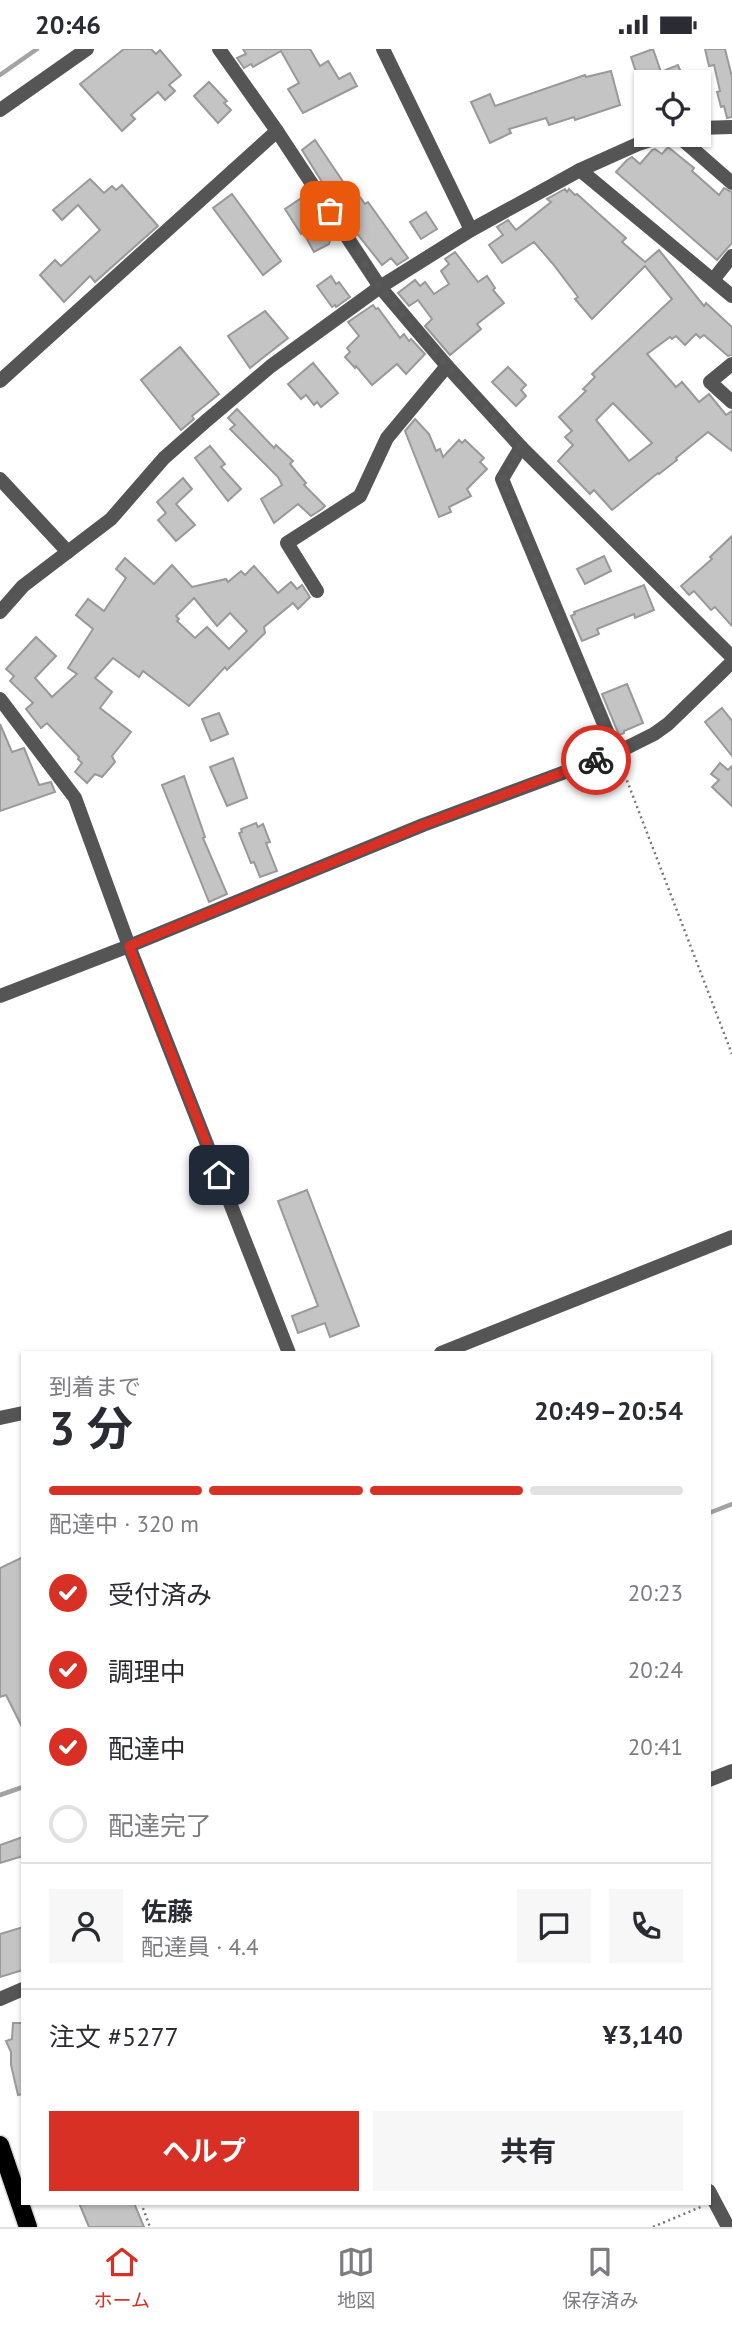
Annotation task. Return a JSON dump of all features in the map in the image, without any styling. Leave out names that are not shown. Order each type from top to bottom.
[{"type":"main road","points":[[0,2145],[28,2227]]},
{"type":"street","points":[[0,110],[87,49]]},
{"type":"street","points":[[0,996],[423,825],[616,753],[668,724],[732,659],[521,447],[380,287],[219,49]]},
{"type":"street","points":[[383,49],[471,230]]},
{"type":"street","points":[[711,128],[732,127]]},
{"type":"street","points":[[0,381],[277,131]]},
{"type":"street","points":[[0,612],[23,586],[111,519],[164,458],[261,374],[380,287],[471,230],[580,170],[634,146]]},
{"type":"street","points":[[691,147],[732,183]]},
{"type":"street","points":[[580,170],[732,296]]},
{"type":"street","points":[[713,280],[732,256]]},
{"type":"street","points":[[732,365],[710,381],[732,401]]},
{"type":"street","points":[[317,591],[287,543],[360,496],[387,438],[447,366]]},
{"type":"street","points":[[521,447],[502,479],[616,753]]},
{"type":"street","points":[[0,479],[68,552]]},
{"type":"street","points":[[0,699],[75,798],[129,946],[288,1351]]},
{"type":"street","points":[[446,1351],[732,1237]]},
{"type":"street","points":[[0,1418],[21,1413]]},
{"type":"street","points":[[711,1779],[732,1771]]},
{"type":"street","points":[[0,1999],[21,1990]]},
{"type":"street","points":[[713,2199],[728,2227]]},
{"type":"path","points":[[616,753],[732,1053]]},
{"type":"path","points":[[142,2205],[150,2227]]},
{"type":"path","points":[[653,2227],[700,2205]]},
{"type":"building","points":[[124,49],[151,49],[156,54],[160,50],[181,75],[169,85],[175,91],[165,100],[158,92],[131,115],[135,119],[122,131],[80,84]]},
{"type":"building","points":[[243,49],[310,49],[320,66],[328,61],[339,79],[350,73],[357,86],[303,113],[288,89],[299,83],[281,51],[253,67],[251,64],[244,68],[237,58],[246,54]]},
{"type":"building","points":[[653,49],[660,70],[635,70],[631,57]]},
{"type":"building","points":[[705,49],[725,49],[732,77],[732,117],[727,118],[724,106],[721,107],[714,65],[709,66]]},
{"type":"building","points":[[678,65],[680,70],[666,70]]},
{"type":"building","points":[[611,71],[620,105],[575,120],[574,117],[549,125],[546,118],[509,129],[511,133],[490,143],[471,102],[490,94],[495,106],[585,75],[586,77]]},
{"type":"building","points":[[209,82],[227,101],[224,103],[231,110],[218,123],[194,96]]},
{"type":"building","points":[[315,140],[350,192],[354,189],[365,204],[368,202],[408,258],[397,265],[391,258],[382,265],[351,226],[345,217],[350,214],[331,187],[327,190],[302,150]]},
{"type":"building","points":[[668,147],[694,168],[692,171],[719,195],[724,188],[732,192],[732,243],[717,260],[616,172],[632,157],[640,164],[652,150],[662,154]]},
{"type":"building","points":[[90,179],[104,193],[112,186],[116,190],[122,185],[158,226],[95,282],[90,276],[64,302],[40,275],[55,260],[61,266],[100,230],[78,205],[62,220],[53,210]]},
{"type":"building","points":[[569,189],[626,238],[622,242],[645,262],[659,250],[704,306],[706,303],[732,327],[732,355],[728,356],[704,335],[700,338],[696,334],[685,345],[676,336],[672,339],[670,337],[647,354],[676,387],[682,382],[699,402],[709,394],[726,415],[732,411],[732,451],[708,432],[676,458],[677,460],[612,510],[594,490],[590,494],[558,461],[573,445],[565,437],[572,431],[559,417],[586,391],[583,389],[595,377],[592,374],[672,299],[645,266],[592,319],[534,242],[502,263],[489,245],[503,235],[497,227],[508,220],[516,230],[551,202],[547,199]],"holes":[[[613,403],[652,443],[629,461],[596,420]]]},
{"type":"building","points":[[232,194],[281,261],[263,275],[213,208]]},
{"type":"building","points":[[303,197],[330,241],[314,252],[285,209]]},
{"type":"building","points":[[426,212],[437,229],[421,239],[410,222]]},
{"type":"building","points":[[455,252],[478,282],[487,276],[495,288],[493,290],[504,303],[477,324],[481,329],[450,355],[425,326],[432,319],[418,300],[409,306],[398,293],[415,280],[420,286],[425,282],[434,294],[449,284],[441,271],[449,264],[445,259]]},
{"type":"building","points":[[331,276],[350,297],[336,307],[332,307],[317,286]]},
{"type":"building","points":[[373,305],[400,338],[404,334],[425,354],[406,374],[397,364],[372,385],[345,357],[350,352],[347,348],[359,336],[348,322]]},
{"type":"building","points":[[265,311],[288,338],[250,368],[228,336]]},
{"type":"building","points":[[180,347],[219,394],[192,416],[194,419],[181,430],[141,380]]},
{"type":"building","points":[[313,363],[338,393],[321,407],[317,402],[314,405],[306,395],[301,399],[288,384]]},
{"type":"building","points":[[508,367],[526,385],[521,390],[526,396],[516,406],[492,382]]},
{"type":"building","points":[[237,409],[274,448],[276,445],[293,461],[290,464],[306,483],[304,485],[325,506],[322,509],[311,516],[298,504],[274,523],[261,499],[282,485],[278,477],[230,429],[235,425],[228,418]]},
{"type":"building","points":[[415,419],[429,434],[436,451],[440,449],[443,457],[459,440],[462,443],[465,440],[484,458],[480,462],[487,469],[467,489],[471,496],[449,507],[451,512],[439,517],[405,431]]},
{"type":"building","points":[[210,446],[225,464],[221,467],[241,489],[228,501],[195,458]]},
{"type":"building","points":[[183,478],[192,489],[176,504],[195,525],[176,541],[158,520],[166,513],[157,502]]},
{"type":"building","points":[[732,536],[732,626],[715,607],[711,610],[694,591],[689,595],[681,586],[712,559],[710,557]]},
{"type":"building","points":[[604,556],[611,571],[585,584],[577,569]]},
{"type":"building","points":[[125,558],[154,584],[172,565],[192,587],[226,579],[228,582],[241,571],[245,575],[254,566],[278,593],[291,582],[297,589],[302,585],[310,597],[298,609],[293,603],[264,627],[265,633],[227,670],[225,667],[189,706],[143,671],[139,677],[113,658],[95,678],[112,692],[100,708],[131,732],[112,756],[115,762],[102,777],[95,774],[87,783],[75,772],[82,763],[79,757],[47,723],[41,728],[26,709],[33,703],[10,681],[14,676],[6,669],[36,637],[56,656],[35,678],[52,697],[77,674],[68,668],[93,629],[76,615],[88,599],[104,611],[126,578],[116,569]],"holes":[[[194,598],[217,626],[230,613],[247,631],[229,649],[207,627],[195,638],[177,621],[179,619],[176,616]]]},
{"type":"building","points":[[644,585],[654,610],[635,618],[634,614],[597,629],[599,634],[582,641],[571,616],[574,612]]},
{"type":"building","points":[[627,684],[643,723],[619,735],[602,694]]},
{"type":"building","points":[[722,708],[732,721],[732,756],[705,722]]},
{"type":"building","points":[[219,713],[228,734],[211,741],[202,719]]},
{"type":"building","points":[[0,724],[12,752],[24,748],[39,785],[51,782],[55,792],[0,811]]},
{"type":"building","points":[[233,758],[247,798],[227,806],[210,767]]},
{"type":"building","points":[[720,763],[728,770],[732,766],[732,806],[712,787],[719,780],[711,774]]},
{"type":"building","points":[[184,776],[205,837],[203,838],[227,894],[209,902],[162,785]]},
{"type":"building","points":[[256,823],[258,827],[263,824],[270,842],[266,843],[277,871],[260,877],[239,833],[242,832],[241,829]]},
{"type":"building","points":[[307,1190],[359,1326],[330,1337],[325,1323],[298,1333],[292,1316],[318,1306],[278,1201]]},
{"type":"building","points":[[21,1558],[21,1725],[6,1695],[0,1697],[0,1568]]},
{"type":"building","points":[[21,1838],[21,1857],[0,1863],[0,1845]]},
{"type":"building","points":[[21,1928],[21,1971],[0,1977],[0,1934]]},
{"type":"building","points":[[13,2023],[21,2023],[21,2094],[18,2095],[11,2052],[6,2041],[12,2039]]},
{"type":"building","points":[[80,2205],[135,2205],[144,2227],[89,2227]]},
{"type":"waterway","points":[[0,75],[37,49]]},
{"type":"waterway","points":[[711,1512],[732,1504]]},
{"type":"waterway","points":[[0,1795],[21,1788]]},
{"type":"way so far","points":[[330,211],[380,287],[521,447],[502,479],[616,753],[596,760]]},
{"type":"route","points":[[219,1175],[129,946],[423,825],[596,760]]}]
